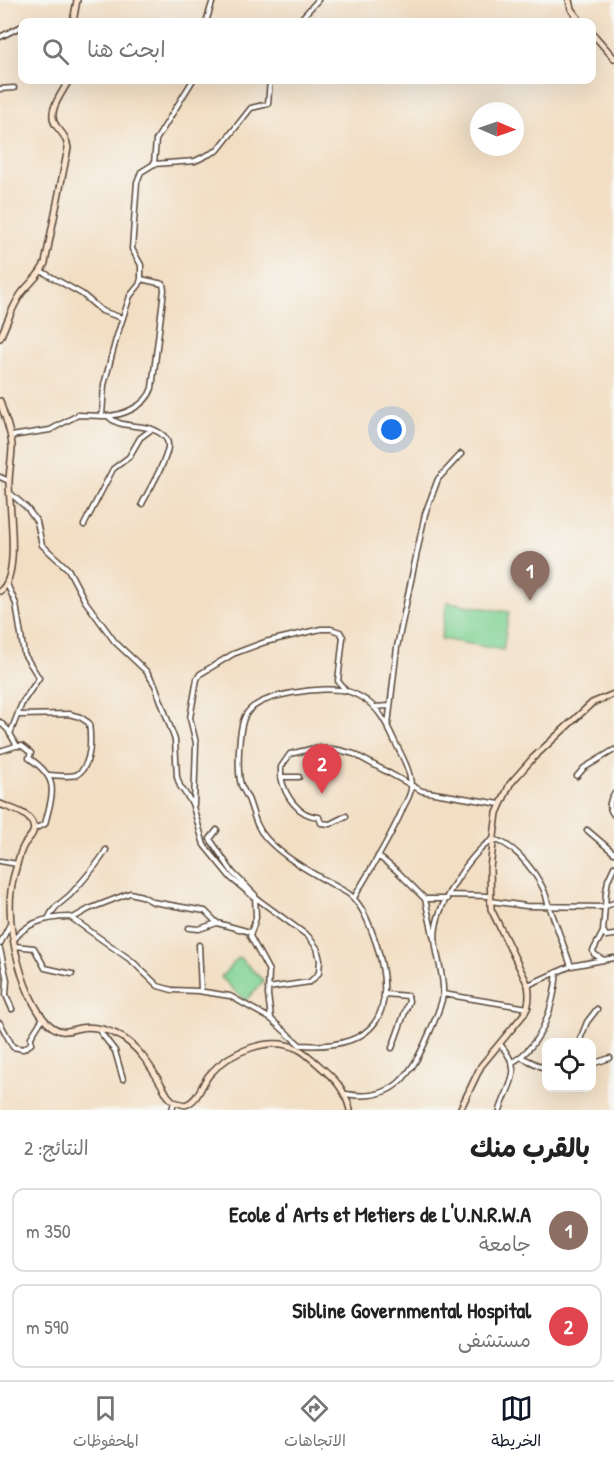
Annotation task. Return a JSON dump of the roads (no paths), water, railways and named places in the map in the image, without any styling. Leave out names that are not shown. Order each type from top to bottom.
[{"type":"street","points":[[73,18],[77,0]]},
{"type":"street","points":[[207,18],[213,0]]},
{"type":"street","points":[[302,18],[318,0]]},
{"type":"street","points":[[569,0],[571,9],[578,18]]},
{"type":"street","points":[[0,37],[18,28]]},
{"type":"street","points":[[596,38],[614,58]]},
{"type":"street","points":[[0,338],[16,302],[41,271],[48,253],[68,148],[65,137],[54,123],[52,114],[67,84]]},
{"type":"street","points":[[154,164],[156,140],[191,84]]},
{"type":"street","points":[[102,416],[105,381],[122,318],[130,296],[141,279],[141,266],[132,249],[136,187],[141,172],[154,164],[195,161],[218,150],[251,108],[268,104],[270,84]]},
{"type":"street","points":[[0,89],[14,88]]},
{"type":"street","points":[[41,271],[92,301],[102,311],[122,318]]},
{"type":"street","points":[[10,436],[50,430],[75,416],[108,416],[132,409],[146,398],[152,388],[164,287],[160,283],[141,279]]},
{"type":"street","points":[[0,401],[10,436],[12,455],[9,481],[11,569],[7,584],[0,591]]},
{"type":"street","points":[[108,416],[114,422],[153,429],[166,438],[168,444],[166,456],[142,504]]},
{"type":"street","points":[[84,525],[113,469],[129,458],[140,438],[153,429]]},
{"type":"street","points":[[388,725],[399,637],[424,514],[438,478],[461,454]]},
{"type":"street","points":[[0,477],[9,481]]},
{"type":"street","points":[[10,492],[38,522],[42,545],[68,569],[85,601],[115,642],[146,672],[155,685],[175,741],[177,777],[194,806]]},
{"type":"street","points":[[7,584],[16,604],[24,654],[39,678],[24,700],[10,734]]},
{"type":"street","points":[[268,988],[310,982],[319,973],[320,960],[317,948],[308,936],[231,878],[207,849],[202,838],[194,806],[196,742],[190,718],[197,679],[203,670],[233,654],[265,642],[331,629],[340,632],[343,638],[338,681],[328,690]]},
{"type":"street","points":[[338,681],[346,691],[374,707],[388,725],[404,762],[411,786],[411,792],[400,817],[354,898]]},
{"type":"street","points":[[0,751],[22,746],[31,753],[29,758],[49,775],[53,788],[45,824],[34,829],[23,846],[12,885],[10,924],[25,984],[35,1006],[53,1028],[62,1031],[79,1028],[97,1029],[116,1034],[144,1059],[174,1102],[185,1105],[191,1102],[214,1069],[244,1051],[273,1045],[299,1047],[332,1043],[363,1035],[378,1018],[385,994],[385,980],[370,926],[354,898],[291,858],[269,840],[255,822],[241,781],[242,725],[248,711],[277,696],[328,690],[346,691]]},
{"type":"street","points":[[460,1110],[481,1066],[521,1020],[528,1008],[530,995],[528,986],[497,924],[489,898],[492,840],[500,804],[513,780],[568,723],[592,703],[614,694]]},
{"type":"street","points":[[374,707],[390,706]]},
{"type":"street","points":[[19,715],[69,714],[80,717],[88,723],[91,736],[90,753],[79,773],[49,775]]},
{"type":"street","points":[[0,722],[17,746]]},
{"type":"street","points":[[346,816],[330,824],[321,823],[320,817],[306,813],[293,804],[281,777],[281,767],[290,754],[320,747],[354,754],[411,786],[427,792],[500,804]]},
{"type":"street","points":[[578,776],[584,768],[614,750]]},
{"type":"street","points":[[281,777],[299,777]]},
{"type":"street","points":[[614,794],[610,800],[610,807],[614,815]]},
{"type":"street","points":[[0,804],[24,815],[32,823],[34,829]]},
{"type":"street","points":[[217,830],[210,839],[229,868],[253,891],[256,898],[255,923],[250,932],[253,945],[269,971],[268,988],[272,1019]]},
{"type":"street","points":[[587,830],[614,853]]},
{"type":"street","points":[[346,1094],[375,1096],[389,1090],[409,1073],[427,1037],[443,994],[442,975],[435,941],[437,921],[448,897],[476,855],[492,840],[499,840],[510,846],[545,889],[571,966]]},
{"type":"street","points":[[47,920],[54,907],[71,893],[99,862],[106,850]]},
{"type":"street","points":[[378,855],[425,899],[431,934],[435,941]]},
{"type":"street","points":[[0,861],[18,864]]},
{"type":"street","points":[[602,959],[593,951],[603,932],[603,907],[608,880],[614,867]]},
{"type":"street","points":[[73,918],[89,909],[130,893],[144,897],[150,902],[206,911],[217,923],[250,932]]},
{"type":"street","points":[[425,899],[489,898],[526,906],[603,907],[614,903]]},
{"type":"street","points":[[15,943],[28,926],[47,920],[73,918],[94,936],[132,962],[158,986],[172,990],[201,991],[230,996],[272,1019],[338,1083],[346,1094],[350,1110]]},
{"type":"street","points":[[189,928],[199,929],[217,923]]},
{"type":"street","points":[[0,944],[10,924]]},
{"type":"street","points":[[603,932],[606,936],[614,935]]},
{"type":"street","points":[[15,943],[34,948],[45,968],[72,974]]},
{"type":"street","points":[[199,945],[201,991]]},
{"type":"street","points":[[0,949],[7,980],[6,995],[12,1009]]},
{"type":"street","points":[[528,986],[571,966],[614,958]]},
{"type":"street","points":[[513,1062],[530,1049],[550,1011],[555,997],[557,972]]},
{"type":"street","points":[[385,994],[405,995],[408,996],[409,1001],[392,1048]]},
{"type":"street","points":[[443,994],[528,1008]]},
{"type":"street","points":[[581,1038],[587,1022],[597,1009]]},
{"type":"street","points":[[0,1023],[13,1047],[23,1049],[31,1044],[31,1036],[43,1018]]},
{"type":"street","points":[[97,1029],[103,1033],[115,1051],[123,1079]]},
{"type":"street","points":[[500,1044],[513,1062],[513,1074],[500,1110]]},
{"type":"street","points":[[521,1057],[542,1067]]},
{"type":"street","points":[[596,1062],[610,1058]]},
{"type":"street","points":[[172,1110],[174,1102]]},
{"type":"place","name":"Ecole d' Arts et Metiers de L'U.N.R.W.A","points":[[530,601]]},
{"type":"place","name":"Sibline Governmental Hospital","points":[[322,794]]}]
